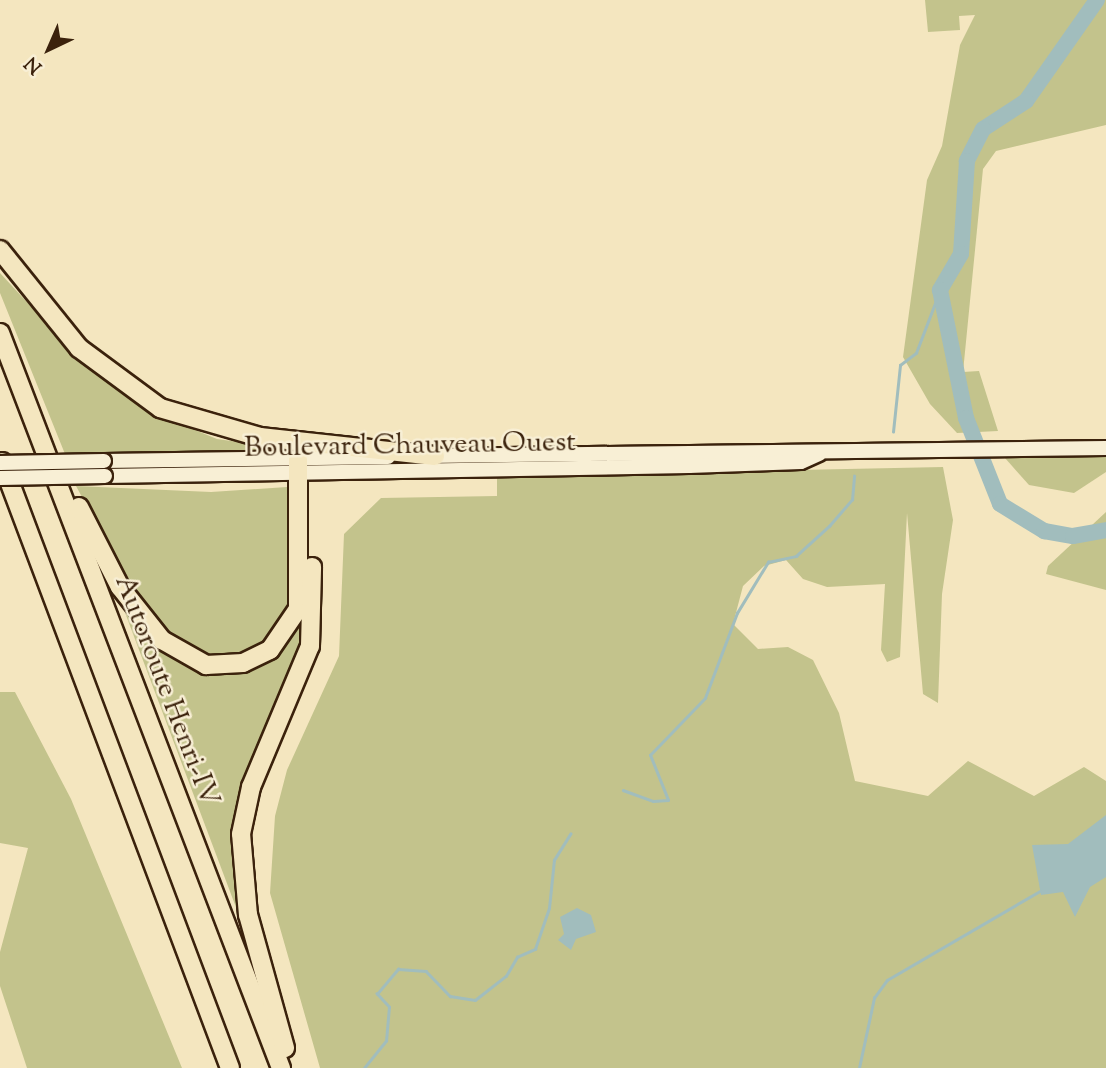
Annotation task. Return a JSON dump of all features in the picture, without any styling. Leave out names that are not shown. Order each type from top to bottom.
[{"type":"highway","points":[[0,250],[79,348],[160,408],[246,435],[435,456]]},
{"type":"highway","points":[[0,320],[107,565],[145,621],[190,659],[218,667],[243,663],[270,650],[292,622],[302,576],[304,467]]},
{"type":"highway","name":"Autoroute Henri-IV","points":[[0,333],[281,1068]]},
{"type":"highway","points":[[0,458],[230,1068]]},
{"type":"highway","points":[[292,1068],[248,915],[241,834],[251,787],[310,646],[304,467]]},
{"type":"highway","points":[[0,484],[62,622]]},
{"type":"main road","name":"Boulevard Chauveau Ouest","points":[[0,463],[104,460],[304,467],[435,456],[962,453],[1106,448]]},
{"type":"main road","name":"Boulevard Chauveau Ouest","points":[[0,478],[304,467],[802,462],[820,454]]},
{"type":"green space","points":[[925,0],[1106,0],[1106,125],[996,151],[983,169],[963,372],[979,371],[998,431],[957,433],[930,404],[903,357],[927,180],[942,146],[960,45],[975,15],[959,16],[960,30],[928,32]]},
{"type":"green space","points":[[0,273],[85,365],[144,409],[217,439],[295,450],[65,454],[0,293]]},
{"type":"green space","points":[[1106,453],[1106,472],[1074,493],[1029,485],[1005,458]]},
{"type":"green space","points":[[943,467],[953,520],[942,594],[938,703],[923,694],[907,513],[900,657],[887,662],[881,650],[885,584],[827,587],[803,579],[786,560],[764,566],[743,586],[733,624],[758,649],[788,647],[813,660],[839,713],[855,781],[928,796],[968,761],[1034,796],[1084,767],[1106,781],[1106,1068],[320,1068],[270,893],[275,816],[287,770],[339,656],[344,534],[381,498],[497,496],[497,476]]},
{"type":"green space","points":[[76,486],[211,492],[287,487],[293,602],[269,639],[228,659],[210,659],[170,635],[142,607]]},
{"type":"green space","points":[[1106,512],[1106,590],[1046,574],[1048,566]]},
{"type":"green space","points":[[118,594],[171,657],[219,673],[280,650],[302,613],[306,637],[235,828],[235,879],[246,934]]},
{"type":"green space","points":[[0,692],[15,692],[71,799],[182,1068],[27,1068],[0,986],[0,952],[28,848],[0,843]]},
{"type":"water","points":[[1106,815],[1106,877],[1090,887],[1075,917],[1063,892],[1041,895],[1032,845],[1068,844]]},
{"type":"water","points":[[577,908],[591,915],[596,932],[576,939],[571,950],[558,940],[564,934],[560,917]]},
{"type":"waterway","points":[[1097,0],[1026,101],[983,129],[967,161],[961,254],[940,290],[966,418],[1000,504],[1044,531],[1073,536],[1106,530]]},
{"type":"waterway","points":[[893,432],[900,365],[916,353],[940,290]]},
{"type":"waterway","points":[[623,790],[653,801],[668,800],[650,755],[705,698],[737,613],[768,562],[796,556],[829,526],[852,500],[854,476]]},
{"type":"waterway","points":[[364,1068],[386,1041],[389,1007],[377,994],[398,969],[426,971],[450,996],[475,1000],[506,976],[517,957],[535,949],[549,908],[554,860],[570,834]]},
{"type":"waterway","points":[[859,1068],[874,998],[887,980],[1040,891]]}]
